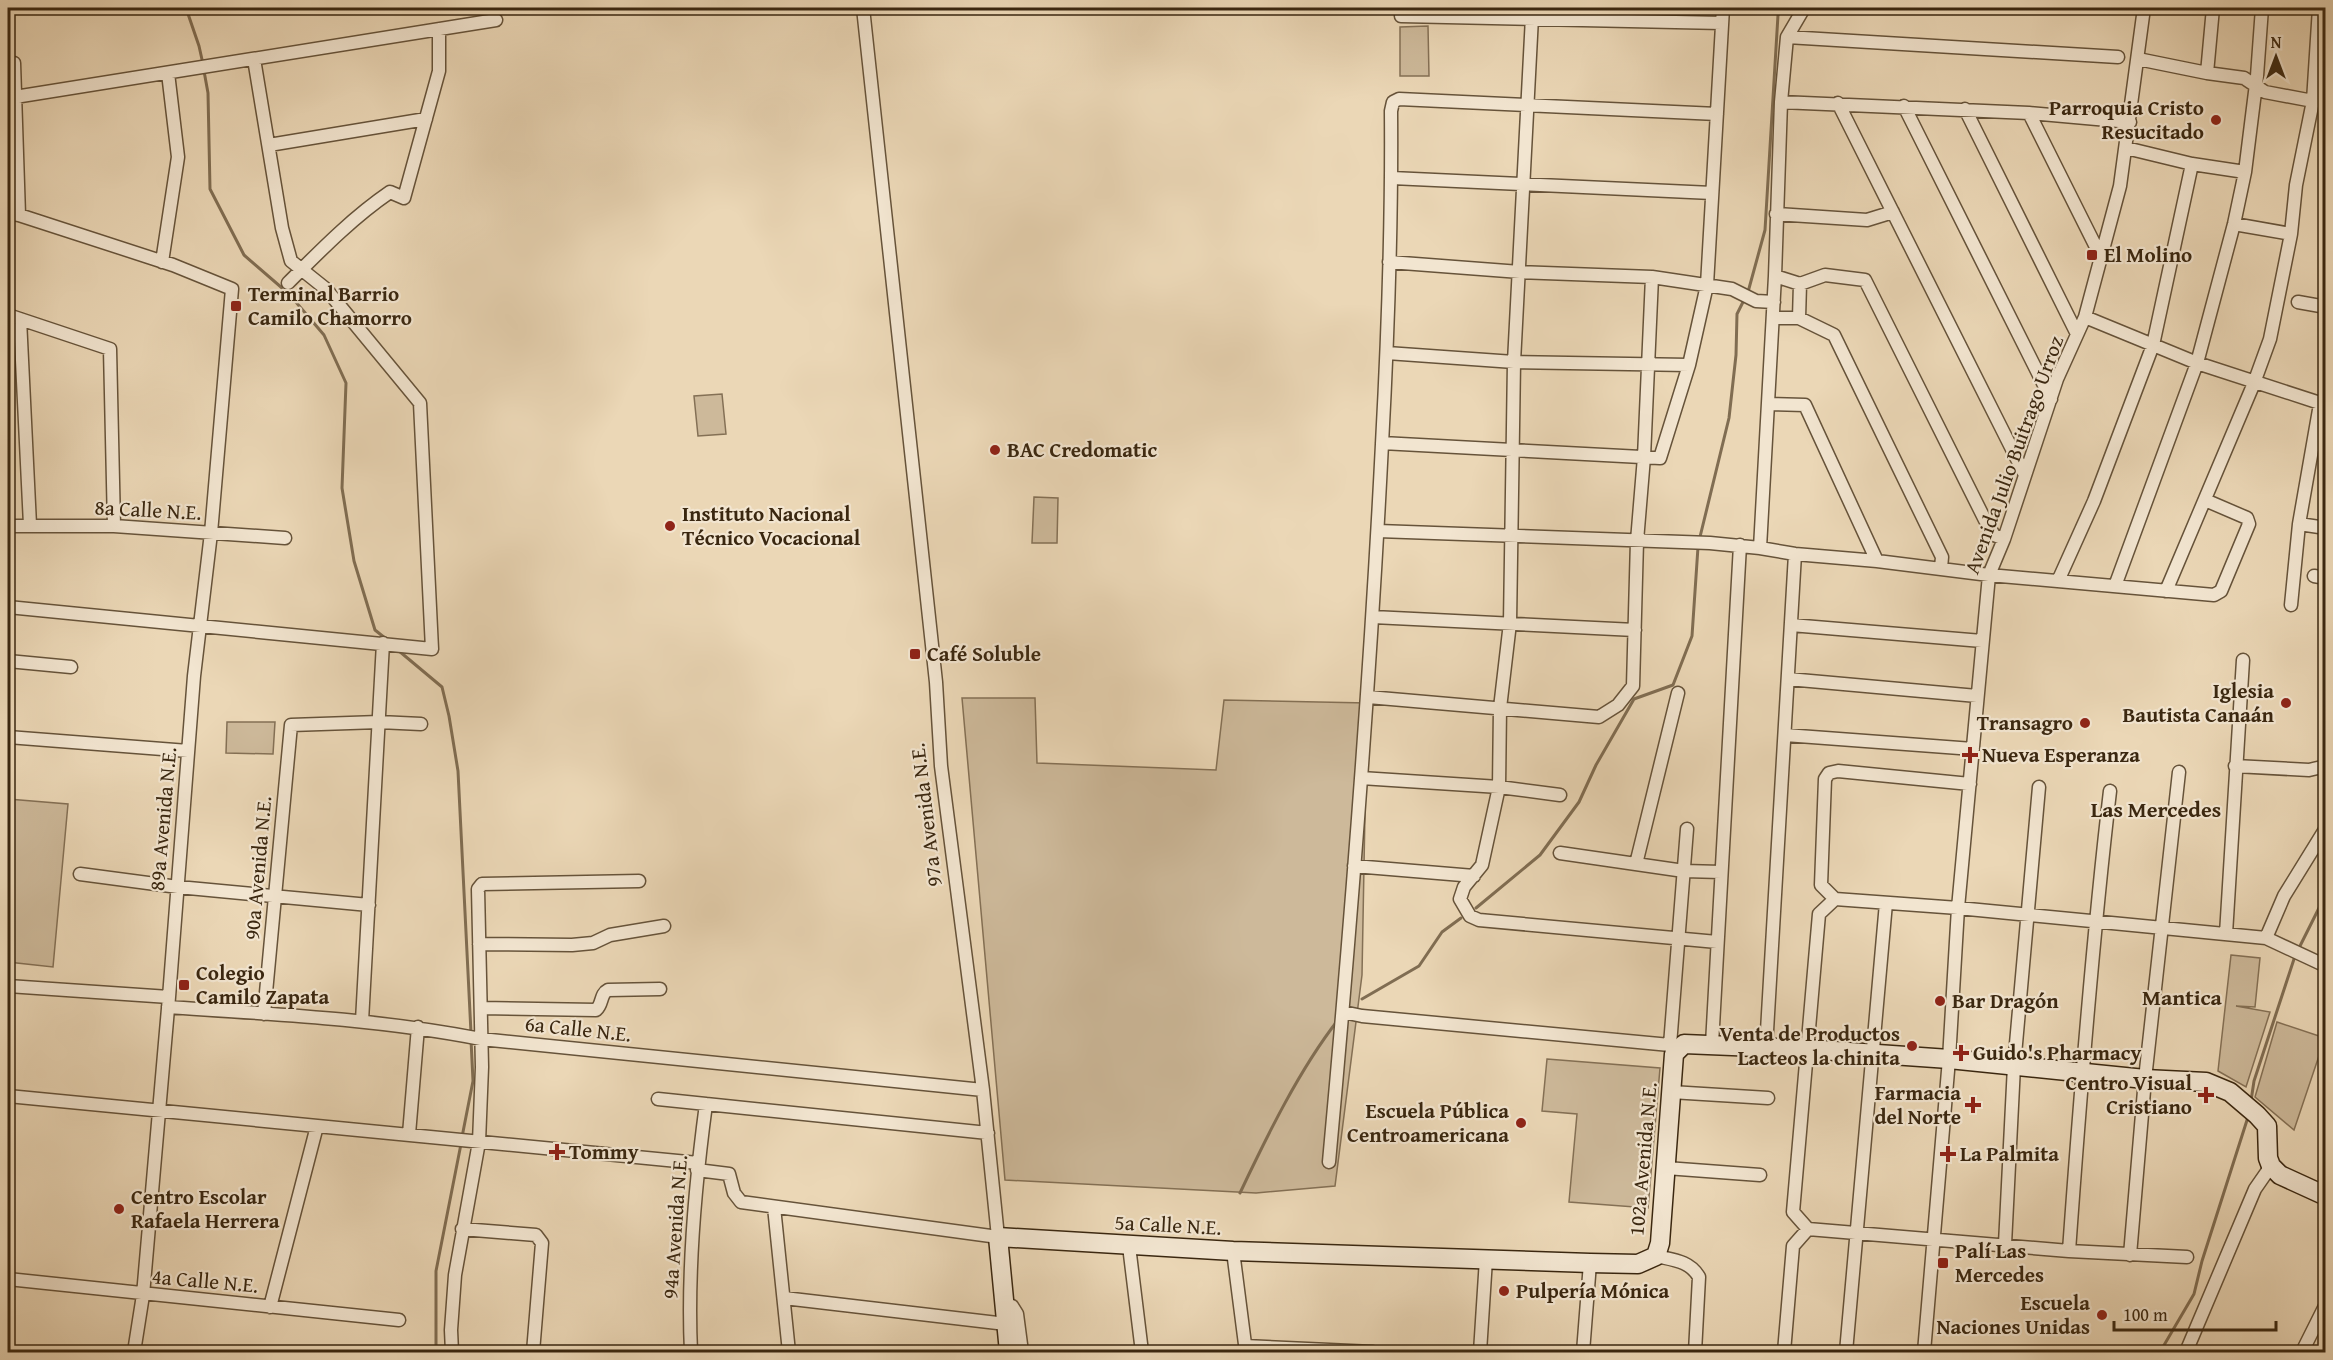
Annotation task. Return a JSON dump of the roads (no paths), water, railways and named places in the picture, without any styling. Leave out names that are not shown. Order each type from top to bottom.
[{"type":"street","name":"97a Avenida N.E.","points":[[863,8],[936,682],[941,765],[988,1133],[1009,1353]]},
{"type":"street","points":[[1382,443],[1660,458],[1689,365],[1707,285],[1723,8]]},
{"type":"street","points":[[1760,548],[1775,276],[1781,102],[1787,37],[1804,8]]},
{"type":"street","name":"Avenida Julio Buitrago Urroz","points":[[1924,1353],[1949,1059],[1958,908],[1989,575],[2004,539],[2051,399],[2085,317],[2120,186],[2144,8]]},
{"type":"street","points":[[2207,73],[2213,8]]},
{"type":"street","points":[[2115,586],[2197,363],[2234,224],[2245,172],[2256,85],[2262,8]]},
{"type":"street","points":[[2166,591],[2254,383],[2270,339],[2291,234],[2296,185],[2313,101],[2319,8]]},
{"type":"street","points":[[1401,16],[1532,17],[1722,23]]},
{"type":"street","points":[[1532,17],[1514,362],[1510,623],[1500,708],[1499,787],[1482,864],[1464,887],[1460,899],[1470,916],[1479,920],[1717,942]]},
{"type":"street","points":[[15,98],[496,20]]},
{"type":"street","points":[[288,283],[326,244],[373,204],[390,192],[404,198],[439,71],[440,29]]},
{"type":"street","points":[[1787,37],[2118,57]]},
{"type":"street","points":[[2138,58],[2207,73],[2244,78],[2265,92],[2313,101]]},
{"type":"street","points":[[8,607],[432,649],[420,403],[326,289],[291,261],[282,228],[254,59]]},
{"type":"street","points":[[14,63],[14,214],[162,262],[178,157],[168,73]]},
{"type":"street","points":[[1329,1162],[1343,1012],[1373,617],[1387,353],[1393,102],[1399,99],[1717,114]]},
{"type":"street","points":[[1781,102],[1965,109],[2130,122]]},
{"type":"street","points":[[1838,103],[2025,475]]},
{"type":"street","points":[[1904,106],[2051,399]]},
{"type":"street","points":[[1965,109],[2078,334]]},
{"type":"street","points":[[2029,113],[2101,257]]},
{"type":"street","points":[[269,145],[426,119]]},
{"type":"street","points":[[2126,148],[2192,164],[2245,172]]},
{"type":"street","points":[[2058,581],[2094,501],[2153,345],[2192,164]]},
{"type":"street","points":[[1392,178],[1712,193]]},
{"type":"street","points":[[1776,214],[1867,220],[1893,212]]},
{"type":"street","points":[[2234,224],[2291,234]]},
{"type":"street","name":"89a Avenida N.E.","points":[[134,1353],[143,1295],[199,626],[212,533],[232,289],[162,262]]},
{"type":"street","points":[[1389,262],[1520,272],[1652,277],[1732,289],[1756,301],[1773,302]]},
{"type":"street","points":[[1775,276],[1800,284],[1825,276],[1865,280],[1985,520],[1994,535],[2004,539]]},
{"type":"street","points":[[1368,697],[1599,717],[1618,705],[1633,686],[1637,541],[1644,458],[1652,277]]},
{"type":"street","points":[[1799,318],[1800,284]]},
{"type":"street","points":[[2298,302],[2325,307]]},
{"type":"street","points":[[30,525],[14,317],[110,349],[114,526]]},
{"type":"street","points":[[2085,317],[2197,363],[2323,404],[2299,524],[2291,606]]},
{"type":"street","points":[[1773,318],[1799,318],[1834,335],[1942,557],[1941,568]]},
{"type":"street","points":[[1387,353],[1514,362],[1689,365]]},
{"type":"street","points":[[1768,404],[1805,405],[1877,561]]},
{"type":"street","points":[[1378,531],[1740,545],[1796,554],[1877,561],[1989,575],[2214,595],[2221,591],[2248,527],[2248,520],[2205,500]]},
{"type":"street","points":[[2299,524],[2325,528]]},
{"type":"street","name":"8a Calle N.E.","points":[[8,526],[114,526],[285,538]]},
{"type":"street","points":[[1712,1044],[1740,545]]},
{"type":"street","points":[[1766,1048],[1796,554]]},
{"type":"street","points":[[1373,617],[1635,630]]},
{"type":"street","points":[[1791,625],[1982,641]]},
{"type":"street","points":[[362,1021],[383,643]]},
{"type":"street","points":[[2226,934],[2243,660]]},
{"type":"street","points":[[8,661],[71,666]]},
{"type":"street","points":[[1788,679],[1977,696]]},
{"type":"street","points":[[1636,864],[1678,693]]},
{"type":"street","points":[[379,722],[421,724]]},
{"type":"street","name":"90a Avenida N.E.","points":[[264,1014],[291,725],[379,722]]},
{"type":"street","points":[[1785,735],[1973,749]]},
{"type":"street","points":[[8,737],[188,751]]},
{"type":"street","points":[[2235,766],[2309,770],[2325,766]]},
{"type":"street","points":[[1970,784],[1838,771],[1829,773],[1825,779],[1821,885],[1835,899],[1958,908],[2266,938],[2325,966]]},
{"type":"street","points":[[2130,1255],[2145,1079],[2179,772]]},
{"type":"street","points":[[1361,778],[1499,787],[1560,795]]},
{"type":"street","points":[[2005,1245],[2014,1066],[2039,787]]},
{"type":"street","points":[[2069,1251],[2081,1071],[2110,791]]},
{"type":"street","points":[[2266,938],[2284,896],[2325,828]]},
{"type":"street","points":[[1674,1047],[1677,939],[1687,829]]},
{"type":"street","points":[[1560,853],[1684,871],[1721,872]]},
{"type":"street","points":[[1354,866],[1474,876]]},
{"type":"street","points":[[80,874],[178,887],[369,905]]},
{"type":"street","points":[[453,1353],[451,1330],[454,1275],[473,1141],[481,1039],[478,889],[482,884],[639,880]]},
{"type":"street","points":[[1835,899],[1819,914],[1806,1049],[1793,1212],[1808,1230],[2069,1251],[2187,1257]]},
{"type":"street","points":[[1846,1353],[1886,903]]},
{"type":"street","points":[[479,944],[572,945],[593,943],[610,935],[664,926]]},
{"type":"street","name":"6a Calle N.E.","points":[[8,986],[264,1014],[362,1021],[418,1027],[481,1039],[983,1090]]},
{"type":"street","points":[[480,1008],[596,1010],[600,1006],[604,993],[608,990],[660,989]]},
{"type":"street","points":[[1343,1012],[1362,1016],[1674,1047],[1684,1044],[1712,1044],[1806,1049],[1949,1059],[2145,1079],[2206,1082],[2230,1092],[2267,1126],[2271,1166],[2280,1175],[2325,1196]]},
{"type":"street","points":[[409,1134],[418,1027]]},
{"type":"street","name":"102a Avenida N.E.","points":[[1674,1047],[1660,1242],[1656,1256],[1687,1263],[1700,1277],[1695,1353]]},
{"type":"street","points":[[1671,1092],[1768,1098]]},
{"type":"street","points":[[8,1096],[450,1138],[697,1167]]},
{"type":"street","points":[[658,1099],[988,1133]]},
{"type":"street","name":"94a Avenida N.E.","points":[[691,1353],[689,1318],[697,1167],[705,1104]]},
{"type":"street","points":[[270,1306],[317,1126]]},
{"type":"street","points":[[2186,1353],[2255,1189],[2271,1166]]},
{"type":"street","name":"5a Calle N.E.","points":[[697,1167],[729,1174],[738,1200],[774,1207],[998,1237],[1233,1251],[1590,1263],[1638,1264],[1656,1256]]},
{"type":"street","points":[[1666,1168],[1760,1175]]},
{"type":"street","points":[[774,1207],[789,1353]]},
{"type":"street","points":[[462,1229],[536,1235],[541,1238],[533,1353]]},
{"type":"street","points":[[1784,1353],[1793,1246],[1808,1230]]},
{"type":"street","points":[[1129,1246],[1142,1353]]},
{"type":"street","points":[[1233,1251],[1246,1349],[1373,1353]]},
{"type":"street","points":[[1480,1353],[1486,1259]]},
{"type":"street","points":[[1583,1353],[1590,1263]]},
{"type":"street","name":"4a Calle N.E.","points":[[8,1279],[143,1295],[399,1320]]},
{"type":"street","points":[[784,1298],[1006,1324]]},
{"type":"street","points":[[2302,1353],[2325,1304]]},
{"type":"street","points":[[1005,1305],[1012,1306],[1017,1314],[1022,1353]]},
{"type":"waterway","points":[[186,8],[203,64]]},
{"type":"waterway","points":[[1748,292],[1765,230],[1778,15],[1784,8]]},
{"type":"waterway","points":[[204,71],[208,93],[210,189],[244,255],[289,294],[324,335],[346,383],[342,488],[354,561],[375,630],[385,638]]},
{"type":"waterway","points":[[1699,541],[1729,418],[1736,355],[1737,314],[1745,298]]},
{"type":"waterway","points":[[1476,908],[1540,855],[1579,802],[1596,765],[1634,699],[1673,685],[1692,636],[1698,547]]},
{"type":"waterway","points":[[399,651],[442,687],[449,716],[458,771],[471,1033]]},
{"type":"waterway","points":[[2298,950],[2326,894]]},
{"type":"waterway","points":[[1362,999],[1419,966],[1442,932],[1461,918]]},
{"type":"waterway","points":[[2251,1101],[2254,1081],[2295,956]]},
{"type":"waterway","points":[[1240,1193],[1297,1082],[1338,1020]]},
{"type":"waterway","points":[[462,1137],[473,1081],[471,1040]]},
{"type":"waterway","points":[[2160,1352],[2194,1294],[2202,1261],[2248,1117]]},
{"type":"waterway","points":[[436,1352],[436,1271],[461,1144]]},
{"type":"place","name":"Parroquia Cristo Resucitado","points":[[2216,120]]},
{"type":"place","name":"El Molino","points":[[2092,255]]},
{"type":"place","name":"Terminal Barrio Camilo Chamorro","points":[[236,306]]},
{"type":"place","name":"BAC Credomatic","points":[[995,450]]},
{"type":"place","name":"Instituto Nacional Técnico Vocacional","points":[[670,526]]},
{"type":"place","name":"Café Soluble","points":[[915,654]]},
{"type":"place","name":"Iglesia Bautista Canaán","points":[[2286,703]]},
{"type":"place","name":"Transagro","points":[[2085,723]]},
{"type":"place","name":"Nueva Esperanza","points":[[1970,755]]},
{"type":"place","name":"Colegio Camilo Zapata","points":[[184,985]]},
{"type":"place","name":"Bar Dragón","points":[[1940,1001]]},
{"type":"place","name":"Venta de Productos Lacteos la chinita","points":[[1912,1046]]},
{"type":"place","name":"Guido's Pharmacy","points":[[1961,1053]]},
{"type":"place","name":"Centro Visual Cristiano","points":[[2206,1095]]},
{"type":"place","name":"Farmacia del Norte","points":[[1973,1105]]},
{"type":"place","name":"Escuela Pública Centroamericana","points":[[1521,1123]]},
{"type":"place","name":"Tommy","points":[[557,1152]]},
{"type":"place","name":"La Palmita","points":[[1948,1154]]},
{"type":"place","name":"Centro Escolar Rafaela Herrera","points":[[119,1209]]},
{"type":"place","name":"Palí Las Mercedes","points":[[1943,1263]]},
{"type":"place","name":"Pulpería Mónica","points":[[1504,1291]]},
{"type":"place","name":"Escuela Naciones Unidas","points":[[2102,1315]]},
{"type":"district","name":"Las Mercedes","points":[[2156,809]]},
{"type":"district","name":"Mantica","points":[[2182,997]]}]
